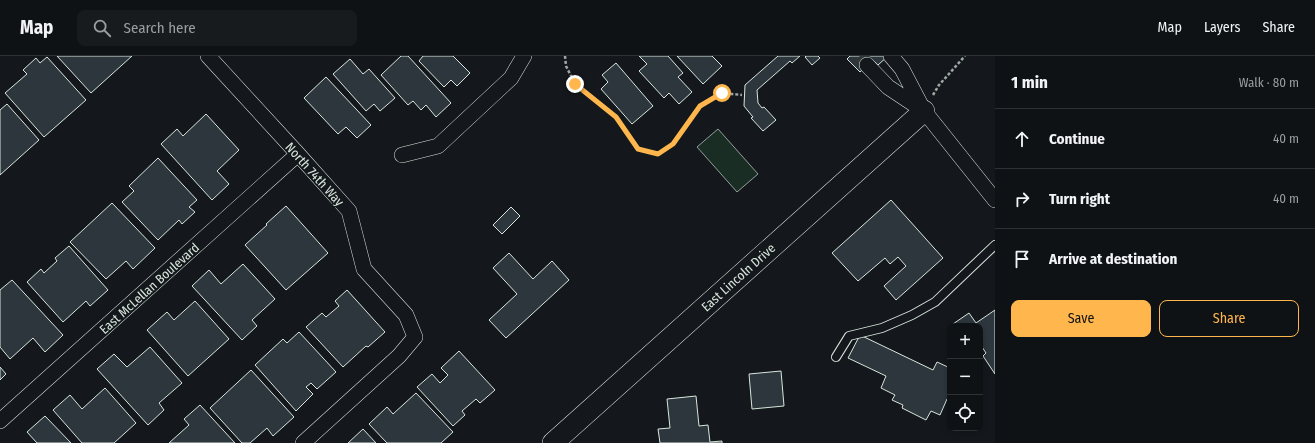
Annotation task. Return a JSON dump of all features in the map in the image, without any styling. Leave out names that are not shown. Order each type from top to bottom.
[{"type":"main road","name":"East Lincoln Drive","points":[[558,441],[924,111]]},
{"type":"street","name":"North 74th Way","points":[[208,56],[349,211],[364,270],[406,315],[416,337],[399,356],[303,443]]},
{"type":"street","points":[[402,155],[438,146],[511,78],[524,56]]},
{"type":"street","points":[[891,56],[902,69],[924,111],[995,200]]},
{"type":"street","points":[[867,65],[888,87],[924,111]]},
{"type":"street","name":"East McLellan Boulevard","points":[[0,422],[298,154]]},
{"type":"lane","points":[[836,358],[849,336],[882,328],[912,315],[935,302],[995,245]]},
{"type":"path","points":[[565,56],[566,66],[575,84],[616,117],[638,149],[658,154],[673,144],[700,106],[722,93],[742,95]]},
{"type":"path","points":[[924,111],[939,85],[965,56]]},
{"type":"green space","points":[[718,129],[758,174],[737,192],[697,147]]},
{"type":"building","points":[[57,56],[132,56],[91,93]]},
{"type":"building","points":[[401,56],[408,56],[451,103],[436,117],[426,105],[421,110],[413,101],[408,105],[381,75]]},
{"type":"building","points":[[423,56],[453,56],[470,73],[457,86],[451,80],[444,87],[419,61]]},
{"type":"building","points":[[639,56],[668,56],[683,73],[678,77],[692,92],[679,104],[669,93],[664,98],[639,71],[647,64]]},
{"type":"building","points":[[677,56],[712,56],[722,66],[703,84]]},
{"type":"building","points":[[778,56],[800,56],[792,63],[790,61],[757,90],[758,103],[762,108],[764,107],[776,120],[763,131],[751,118],[753,117],[744,106],[745,85]]},
{"type":"building","points":[[818,56],[820,58],[812,65],[805,57]]},
{"type":"building","points":[[850,56],[888,56],[878,65],[875,62],[871,62],[860,72],[847,59]]},
{"type":"building","points":[[47,57],[86,100],[44,137],[5,93],[27,74],[23,70],[36,58],[40,63]]},
{"type":"building","points":[[350,59],[363,74],[369,69],[395,98],[380,111],[374,104],[366,111],[333,74]]},
{"type":"building","points":[[616,63],[653,106],[632,124],[601,89],[608,82],[602,75]]},
{"type":"building","points":[[326,77],[371,125],[357,138],[346,127],[338,134],[304,98]]},
{"type":"building","points":[[7,104],[39,140],[0,175],[0,110]]},
{"type":"building","points":[[206,114],[239,150],[217,171],[229,184],[212,200],[161,144],[177,129],[183,136]]},
{"type":"building","points":[[158,158],[197,200],[189,207],[195,212],[182,224],[179,220],[158,240],[122,202],[134,191],[129,186]]},
{"type":"building","points":[[891,200],[943,258],[896,300],[884,286],[906,266],[898,257],[890,264],[885,258],[858,281],[832,253]]},
{"type":"building","points":[[112,203],[155,248],[133,269],[126,261],[106,279],[70,242]]},
{"type":"building","points":[[286,206],[328,253],[286,290],[245,245]]},
{"type":"building","points":[[511,207],[520,216],[502,234],[493,225]]},
{"type":"building","points":[[69,246],[108,290],[90,306],[86,301],[63,322],[27,282],[41,269],[44,273],[57,261],[55,258]]},
{"type":"building","points":[[509,253],[533,279],[552,261],[569,280],[506,338],[489,320],[517,294],[493,268]]},
{"type":"building","points":[[243,264],[275,299],[252,320],[257,326],[242,340],[192,286],[209,270],[221,284]]},
{"type":"building","points":[[12,280],[63,335],[45,352],[33,338],[10,359],[0,347],[0,290]]},
{"type":"building","points":[[347,290],[385,332],[368,347],[366,346],[343,367],[306,327],[322,313],[326,317],[339,306],[335,301]]},
{"type":"building","points":[[195,301],[229,339],[188,376],[147,330],[167,312],[174,320]]},
{"type":"building","points":[[995,310],[995,374],[983,356],[986,353],[983,348],[983,323],[976,323]]},
{"type":"building","points":[[969,313],[976,323],[954,323]]},
{"type":"building","points":[[299,332],[336,372],[317,389],[311,383],[306,387],[313,394],[296,411],[255,365],[283,339],[287,343]]},
{"type":"building","points":[[860,335],[933,370],[937,362],[947,367],[947,399],[940,415],[931,411],[926,420],[902,408],[903,405],[892,400],[895,395],[881,388],[886,376],[848,358]]},
{"type":"building","points":[[150,347],[182,383],[159,403],[164,410],[148,425],[97,369],[114,354],[127,367]]},
{"type":"building","points":[[459,351],[495,390],[480,403],[476,399],[462,411],[465,415],[453,426],[417,387],[432,374],[440,383],[448,375],[441,368]]},
{"type":"building","points":[[0,367],[6,374],[0,380]]},
{"type":"building","points":[[251,370],[294,417],[273,436],[267,428],[250,443],[242,443],[210,408]]},
{"type":"building","points":[[781,371],[784,406],[752,409],[749,374]]},
{"type":"building","points":[[105,388],[136,423],[114,443],[82,443],[53,410],[70,395],[82,409]]},
{"type":"building","points":[[416,393],[453,432],[441,443],[387,443],[369,424],[387,407],[393,414]]},
{"type":"building","points":[[696,396],[699,426],[708,425],[710,442],[722,441],[722,443],[660,443],[658,429],[670,428],[667,399]]},
{"type":"building","points":[[200,405],[235,443],[169,443],[189,425],[184,419]]},
{"type":"building","points":[[45,416],[71,443],[37,443],[27,432]]},
{"type":"building","points":[[363,429],[376,443],[348,443]]},
{"type":"tunnel","points":[[860,56],[867,65]]},
{"type":"route","points":[[575,84],[616,117],[638,149],[658,154],[673,144],[700,106],[722,93]]}]
